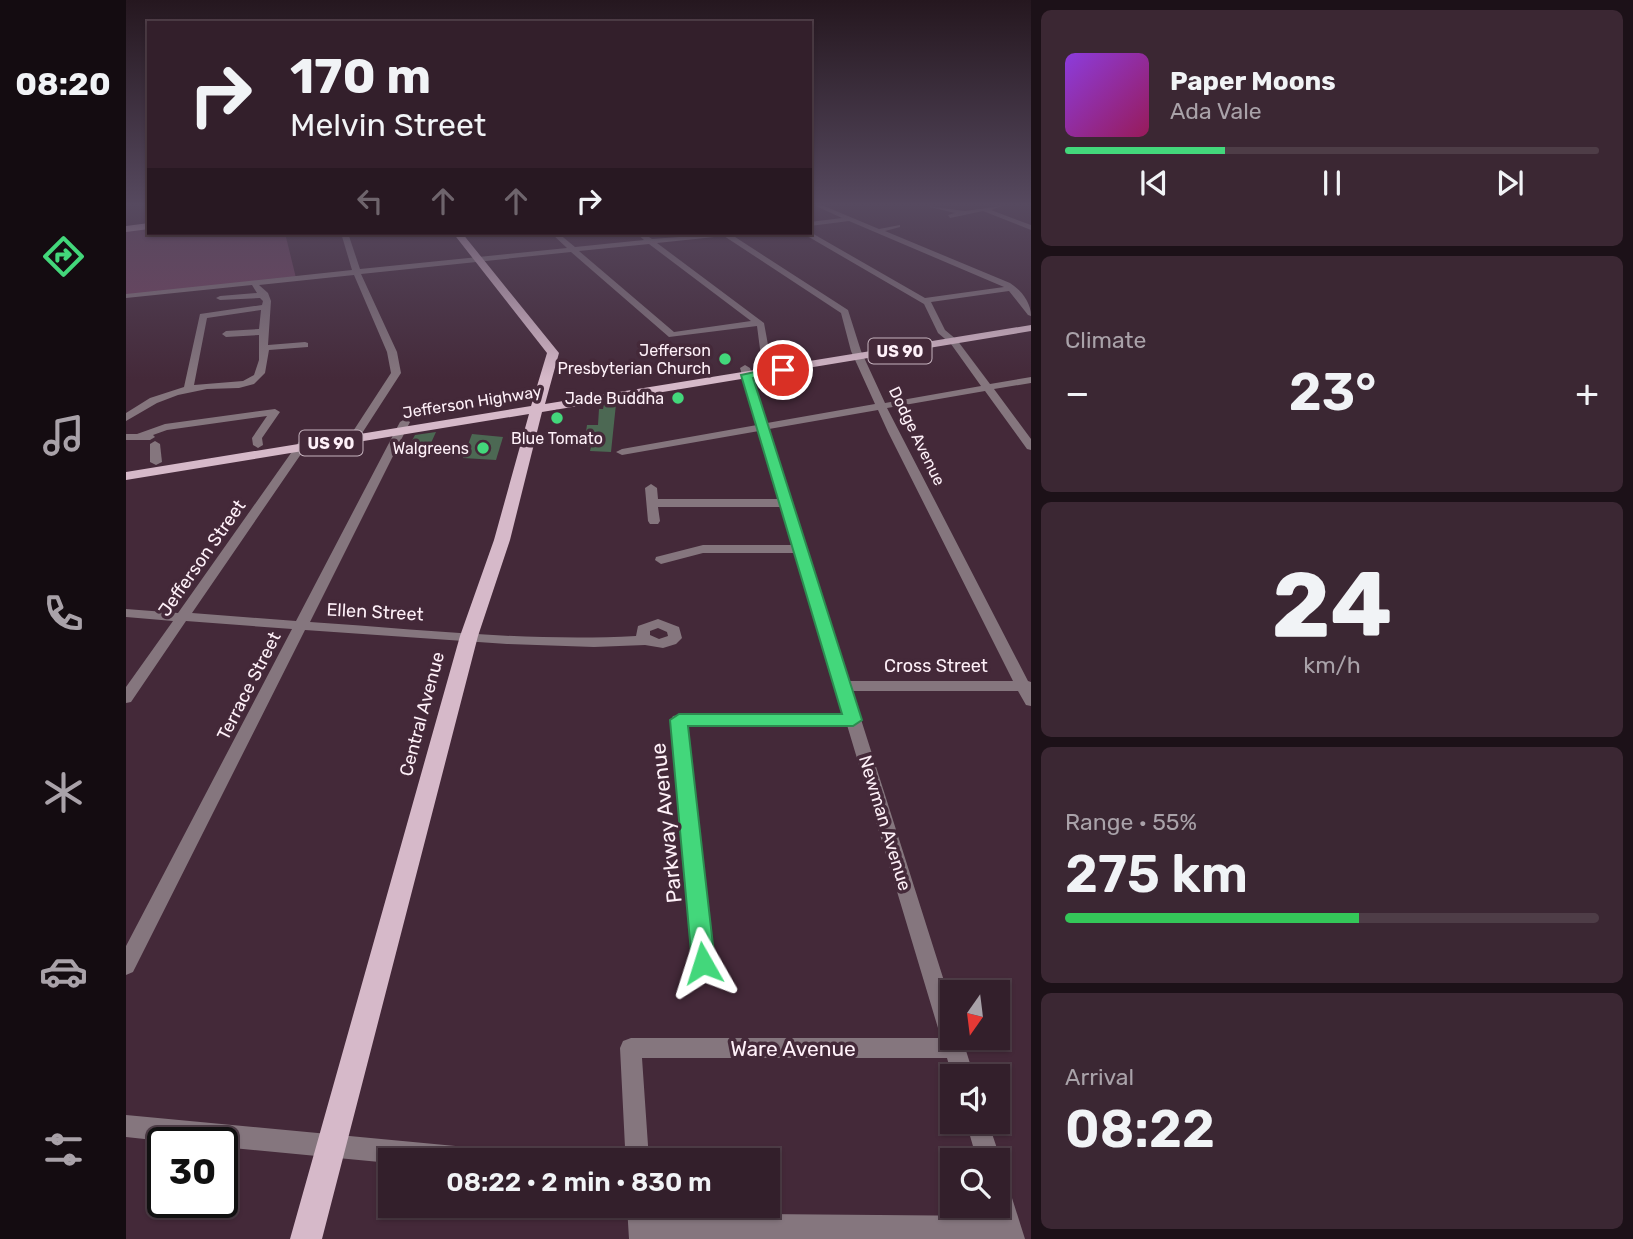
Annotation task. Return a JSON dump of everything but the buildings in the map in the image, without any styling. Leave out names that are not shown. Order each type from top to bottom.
[{"type":"main road","name":"Central Avenue","points":[[306,1239],[469,636],[502,541],[553,353],[481,264]]},
{"type":"main road","name":"Jefferson Highway","points":[[951,339],[1031,321]]},
{"type":"main road","name":"Jefferson Highway","points":[[126,476],[304,442],[1031,328]]},
{"type":"main road","name":"Jefferson Highway","points":[[126,467],[258,445],[304,442]]},
{"type":"street","points":[[354,264],[392,352],[396,373],[355,434]]},
{"type":"street","points":[[126,296],[442,264]]},
{"type":"street","points":[[589,264],[671,335],[759,323]]},
{"type":"street","points":[[681,264],[759,323],[767,369]]},
{"type":"street","name":"Dodge Avenue","points":[[771,264],[845,312],[858,354],[881,407],[1027,686],[1031,701]]},
{"type":"street","points":[[859,264],[929,306],[941,331],[951,339],[1031,447]]},
{"type":"street","points":[[955,264],[1012,288],[1031,313]]},
{"type":"street","points":[[126,418],[145,403],[188,391],[253,381],[261,372],[264,348],[261,332],[267,321],[264,307],[267,300],[265,295],[254,287],[254,283]]},
{"type":"street","points":[[924,301],[1012,288]]},
{"type":"street","points":[[220,298],[265,295]]},
{"type":"street","points":[[188,391],[203,316],[264,307]]},
{"type":"street","points":[[226,334],[261,332]]},
{"type":"street","points":[[264,348],[305,345]]},
{"type":"street","name":"Newman Avenue","points":[[746,372],[940,1003]]},
{"type":"street","points":[[622,452],[1031,380]]},
{"type":"street","points":[[126,437],[191,423],[275,412],[257,438],[258,445]]},
{"type":"street","name":"Terrace Street","points":[[126,966],[404,427]]},
{"type":"street","points":[[142,435],[155,441],[156,462]]},
{"type":"street","name":"Jefferson Street","points":[[126,698],[304,442]]},
{"type":"street","points":[[650,488],[654,521]]},
{"type":"street","points":[[652,503],[787,503]]},
{"type":"street","points":[[661,559],[704,549],[799,549]]},
{"type":"street","name":"Ellen Street","points":[[126,613],[559,643],[646,640]]},
{"type":"street","name":"Cross Street","points":[[842,686],[1027,686]]},
{"type":"street","name":"Parkway Avenue","points":[[703,963],[679,720],[853,720]]},
{"type":"street","name":"Ware Avenue","points":[[636,1148],[631,1048],[940,1048]]},
{"type":"street","points":[[126,1126],[378,1150]]},
{"type":"street","points":[[640,1223],[1012,1234]]},
{"type":"shaded area","points":[[126,264],[293,264],[296,278],[126,295]]},
{"type":"place","name":"Jefferson Presbyterian Church","points":[[725,359]]},
{"type":"place","name":"Jade Buddha","points":[[678,398]]},
{"type":"place","name":"Blue Tomato","points":[[557,418]]},
{"type":"place","name":"Walgreens","points":[[483,448]]},
{"type":"route","points":[[703,963],[679,720],[853,720],[747,375],[783,370]]}]
